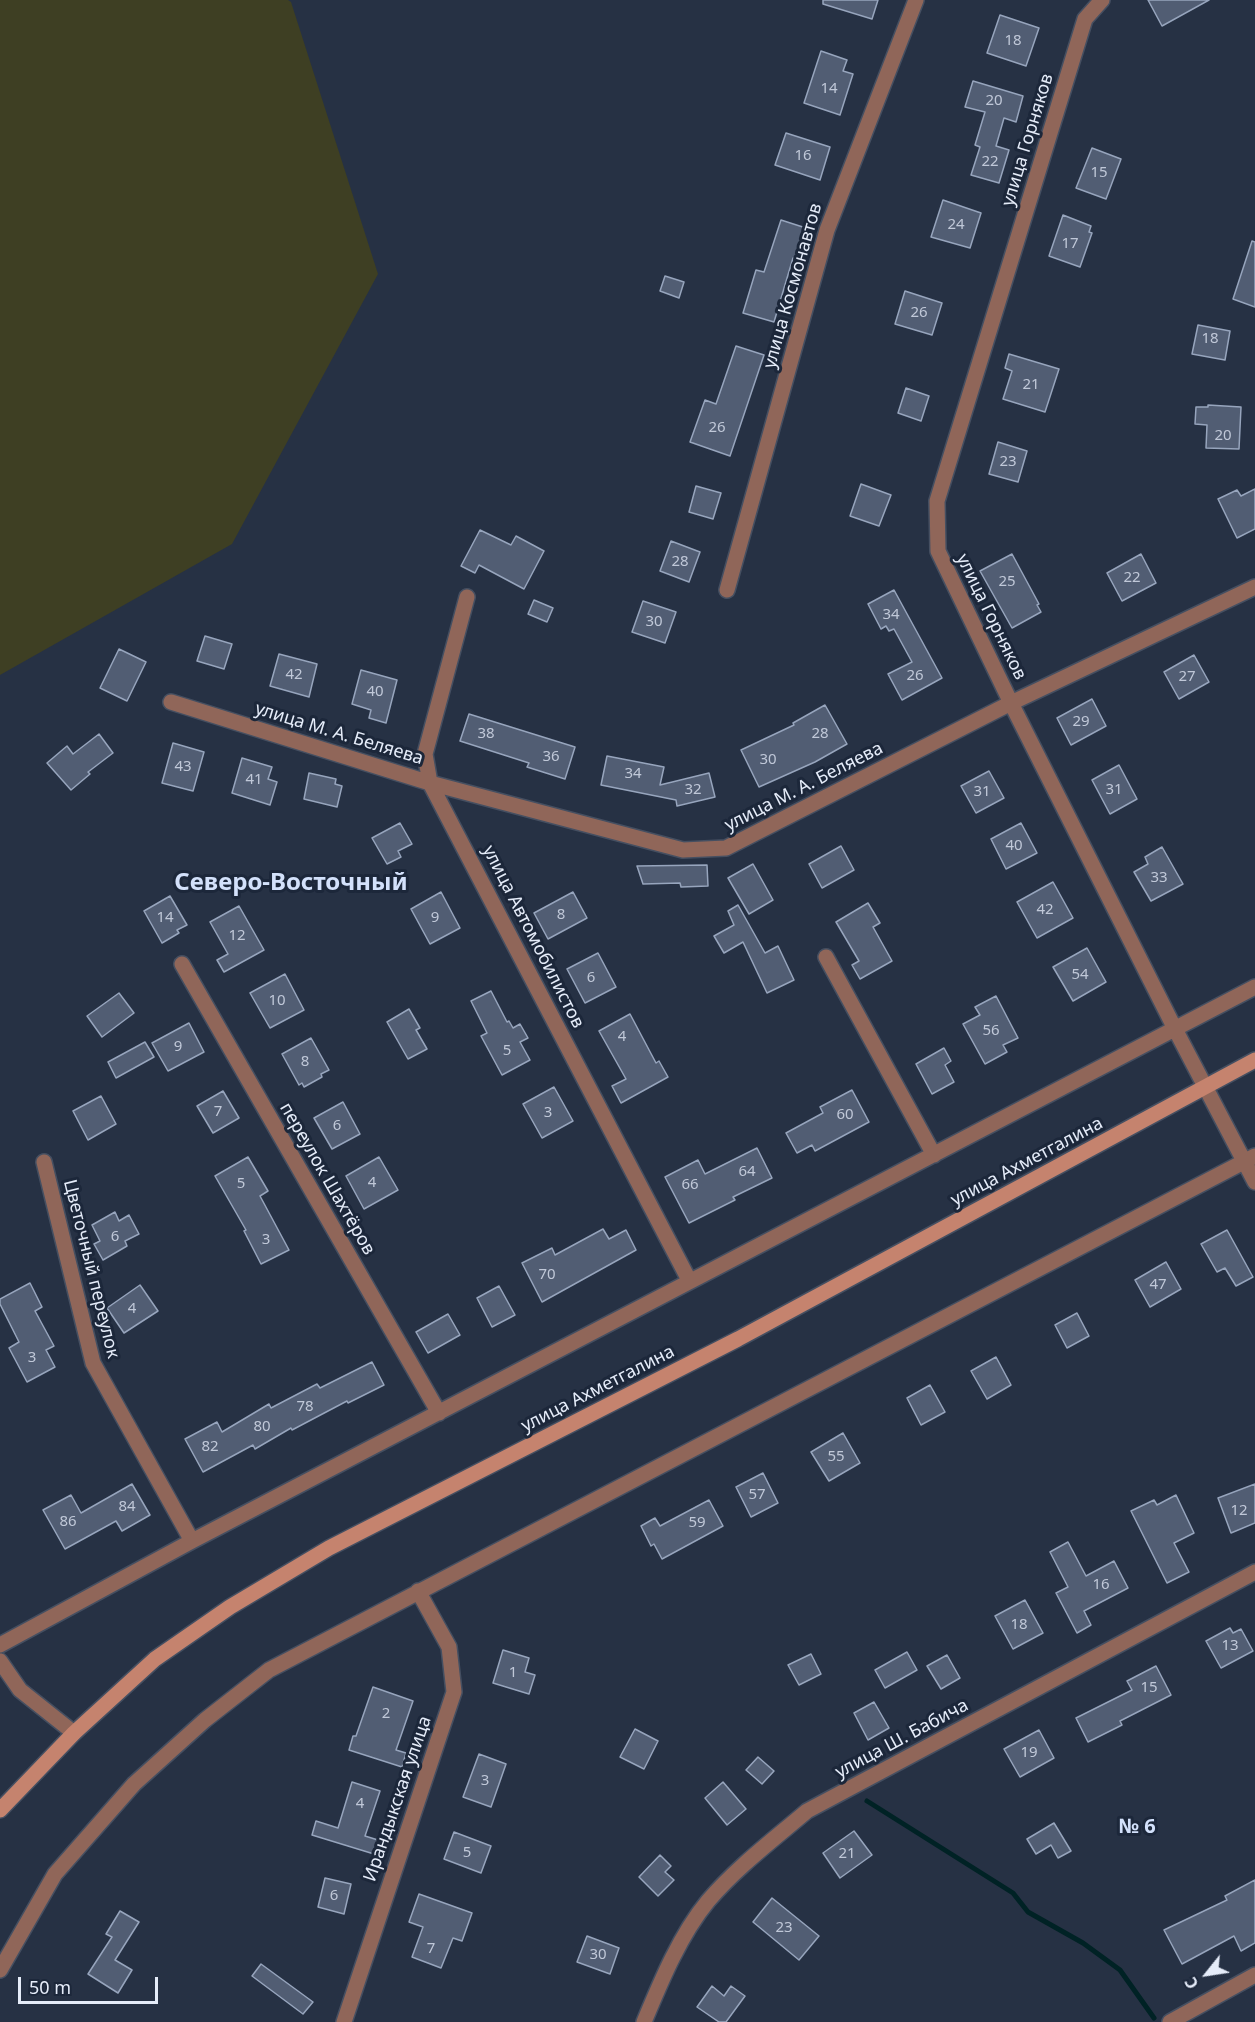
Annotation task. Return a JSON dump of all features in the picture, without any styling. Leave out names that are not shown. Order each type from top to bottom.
[{"type":"main road","name":"улица Ахметгалина","points":[[0,1810],[74,1732],[156,1659],[230,1607],[328,1548],[738,1339],[1255,1060]]},
{"type":"street","name":"улица Космонавтов","points":[[727,590],[827,230],[916,0]]},
{"type":"street","name":"улица Горняков","points":[[1102,0],[1085,19],[937,501],[938,551],[1011,703],[1175,1029],[1249,1159],[1255,1182]]},
{"type":"street","name":"улица М. А. Беляева","points":[[171,702],[430,783],[683,850],[726,848],[1011,703],[1255,586]]},
{"type":"street","name":"улица Автомобилистов","points":[[467,597],[425,754],[430,783],[689,1280]]},
{"type":"street","points":[[826,957],[934,1155]]},
{"type":"street","name":"переулок Шахтёров","points":[[182,964],[439,1413]]},
{"type":"street","points":[[0,1645],[192,1540],[1255,987]]},
{"type":"street","points":[[0,1970],[55,1874],[134,1784],[205,1720],[269,1670],[1249,1159]]},
{"type":"street","name":"Цветочный переулок","points":[[44,1162],[93,1363],[192,1540]]},
{"type":"street","name":"улица Ш. Бабича","points":[[644,2022],[671,1959],[707,1902],[743,1864],[807,1812],[1255,1572]]},
{"type":"street","name":"Ирандыкская улица","points":[[344,2022],[454,1692],[449,1647],[418,1591]]},
{"type":"street","points":[[0,1661],[20,1690],[74,1732]]},
{"type":"street","points":[[1170,2022],[1255,1975]]},
{"type":"green space","points":[[0,0],[288,0],[291,2],[378,274],[232,544],[0,675]]},
{"type":"building","points":[[823,0],[878,0],[872,19],[823,4]]},
{"type":"building","points":[[1148,0],[1209,0],[1162,26]]},
{"type":"building","points":[[1000,15],[1039,28],[1026,66],[987,53]]},
{"type":"building","points":[[821,51],[847,60],[843,71],[853,74],[840,115],[804,103]]},
{"type":"building","points":[[973,81],[1023,96],[1016,122],[1004,118],[996,146],[1009,150],[999,183],[971,175],[980,147],[975,145],[985,112],[965,107]]},
{"type":"building","points":[[786,133],[830,147],[820,180],[775,165]]},
{"type":"building","points":[[1092,148],[1121,159],[1106,199],[1076,188]]},
{"type":"building","points":[[943,200],[981,213],[970,248],[931,237]]},
{"type":"building","points":[[1063,215],[1091,226],[1089,232],[1092,233],[1080,267],[1049,256]]},
{"type":"building","points":[[781,220],[809,229],[799,260],[793,258],[774,322],[743,313],[756,270],[764,272]]},
{"type":"building","points":[[1252,241],[1255,242],[1255,307],[1233,299]]},
{"type":"building","points":[[665,276],[684,282],[679,298],[660,291]]},
{"type":"building","points":[[905,291],[942,303],[932,335],[895,324]]},
{"type":"building","points":[[1198,325],[1230,331],[1225,360],[1192,354]]},
{"type":"building","points":[[736,346],[764,355],[730,456],[690,442],[705,400],[716,404]]},
{"type":"building","points":[[1009,354],[1059,369],[1045,412],[1003,399],[1012,371],[1005,368]]},
{"type":"building","points":[[906,388],[929,396],[921,421],[898,413]]},
{"type":"building","points":[[1208,405],[1241,407],[1239,449],[1206,448],[1207,425],[1195,424],[1196,407],[1208,407]]},
{"type":"building","points":[[998,442],[1027,451],[1018,482],[989,474]]},
{"type":"building","points":[[861,484],[891,495],[879,526],[850,516]]},
{"type":"building","points":[[696,486],[721,493],[713,519],[689,512]]},
{"type":"building","points":[[1255,489],[1255,529],[1237,538],[1218,499],[1237,490],[1241,496]]},
{"type":"building","points":[[480,530],[511,545],[516,536],[544,551],[524,589],[479,565],[475,573],[461,566]]},
{"type":"building","points":[[671,541],[700,552],[689,582],[660,571]]},
{"type":"building","points":[[1012,554],[1041,612],[1012,628],[980,571]]},
{"type":"building","points":[[1141,554],[1156,583],[1122,601],[1107,573]]},
{"type":"building","points":[[894,590],[942,678],[902,700],[888,674],[912,662],[894,629],[889,631],[886,626],[881,629],[868,604]]},
{"type":"building","points":[[534,600],[553,608],[547,622],[528,614]]},
{"type":"building","points":[[643,601],[676,612],[665,643],[632,632]]},
{"type":"building","points":[[205,636],[232,644],[224,669],[197,661]]},
{"type":"building","points":[[119,649],[146,662],[127,701],[100,688]]},
{"type":"building","points":[[279,654],[317,664],[309,697],[270,686]]},
{"type":"building","points":[[1194,655],[1209,682],[1179,699],[1164,672]]},
{"type":"building","points":[[361,670],[397,680],[386,723],[369,718],[371,710],[352,704]]},
{"type":"building","points":[[1092,699],[1106,726],[1071,745],[1057,718]]},
{"type":"building","points":[[825,705],[847,744],[815,762],[759,787],[741,750],[794,725],[793,723]]},
{"type":"building","points":[[469,714],[575,747],[565,779],[527,767],[529,763],[460,741]]},
{"type":"building","points":[[99,734],[113,753],[88,772],[90,774],[71,790],[47,763],[67,746],[73,754]]},
{"type":"building","points":[[173,743],[204,752],[193,791],[162,783]]},
{"type":"building","points":[[607,756],[664,767],[660,785],[709,773],[715,797],[677,806],[676,800],[601,785]]},
{"type":"building","points":[[242,758],[272,767],[268,779],[277,782],[270,805],[232,793]]},
{"type":"building","points":[[1119,765],[1137,799],[1110,814],[1092,780]]},
{"type":"building","points":[[989,771],[1004,798],[976,813],[961,786]]},
{"type":"building","points":[[309,773],[336,779],[335,784],[342,786],[337,807],[304,799]]},
{"type":"building","points":[[400,823],[412,844],[398,851],[401,857],[387,864],[372,838]]},
{"type":"building","points":[[1021,823],[1037,853],[1006,869],[991,839]]},
{"type":"building","points":[[841,846],[854,870],[822,888],[809,864]]},
{"type":"building","points":[[1162,847],[1183,884],[1151,901],[1134,872],[1148,864],[1145,857]]},
{"type":"building","points":[[753,864],[773,900],[749,914],[728,878]]},
{"type":"building","points":[[707,865],[708,886],[681,887],[680,883],[643,884],[637,866]]},
{"type":"building","points":[[1053,882],[1073,918],[1037,938],[1017,902]]},
{"type":"building","points":[[441,892],[460,928],[430,944],[411,909]]},
{"type":"building","points":[[573,892],[587,918],[548,939],[534,913]]},
{"type":"building","points":[[170,896],[187,925],[177,930],[179,933],[162,943],[144,911]]},
{"type":"building","points":[[868,903],[880,923],[873,927],[892,961],[860,979],[852,965],[859,961],[836,922]]},
{"type":"building","points":[[738,905],[765,953],[778,946],[794,980],[767,993],[743,942],[724,953],[714,936],[734,925],[728,911]]},
{"type":"building","points":[[239,906],[264,950],[224,972],[217,960],[228,954],[210,922]]},
{"type":"building","points":[[1087,948],[1106,982],[1073,1001],[1053,967]]},
{"type":"building","points":[[598,953],[616,987],[585,1003],[567,969]]},
{"type":"building","points":[[285,974],[304,1010],[270,1028],[250,993]]},
{"type":"building","points":[[491,991],[507,1022],[509,1021],[513,1028],[520,1024],[528,1038],[520,1042],[530,1060],[502,1075],[481,1036],[487,1033],[471,1001]]},
{"type":"building","points":[[119,993],[134,1013],[102,1037],[87,1016]]},
{"type":"building","points":[[996,996],[1018,1038],[1003,1045],[1007,1052],[985,1064],[963,1024],[980,1015],[975,1007]]},
{"type":"building","points":[[409,1009],[420,1028],[416,1030],[427,1049],[408,1059],[387,1022]]},
{"type":"building","points":[[630,1014],[656,1063],[659,1061],[668,1077],[621,1103],[612,1086],[626,1079],[599,1031]]},
{"type":"building","points":[[189,1023],[204,1052],[168,1071],[152,1043]]},
{"type":"building","points":[[311,1038],[329,1070],[321,1074],[322,1077],[304,1087],[302,1083],[299,1085],[282,1054]]},
{"type":"building","points":[[145,1042],[154,1057],[116,1078],[108,1062]]},
{"type":"building","points":[[944,1048],[951,1061],[945,1065],[954,1082],[932,1094],[916,1064]]},
{"type":"building","points":[[554,1087],[573,1121],[542,1138],[523,1104]]},
{"type":"building","points":[[852,1090],[869,1122],[815,1151],[812,1145],[797,1153],[786,1133],[823,1113],[820,1107]]},
{"type":"building","points":[[223,1091],[239,1118],[213,1133],[197,1106]]},
{"type":"building","points":[[101,1096],[116,1124],[88,1140],[73,1111]]},
{"type":"building","points":[[343,1102],[360,1134],[332,1149],[314,1118]]},
{"type":"building","points":[[757,1148],[772,1178],[733,1197],[735,1200],[689,1223],[665,1177],[698,1160],[705,1174]]},
{"type":"building","points":[[248,1157],[268,1191],[260,1196],[289,1250],[261,1264],[244,1231],[246,1230],[215,1176]]},
{"type":"building","points":[[379,1157],[398,1190],[364,1209],[346,1176]]},
{"type":"building","points":[[115,1212],[119,1221],[129,1215],[139,1234],[125,1241],[127,1246],[103,1260],[94,1244],[100,1241],[92,1225]]},
{"type":"building","points":[[603,1229],[609,1239],[626,1230],[636,1250],[542,1302],[522,1263],[552,1248],[555,1255]]},
{"type":"building","points":[[1227,1230],[1253,1277],[1236,1286],[1225,1268],[1217,1272],[1201,1244]]},
{"type":"building","points":[[1166,1262],[1181,1289],[1150,1307],[1135,1280]]},
{"type":"building","points":[[30,1283],[42,1307],[35,1311],[54,1346],[46,1350],[55,1367],[27,1382],[9,1348],[19,1342],[0,1304],[0,1299]]},
{"type":"building","points":[[140,1285],[158,1311],[124,1333],[107,1308]]},
{"type":"building","points":[[499,1286],[515,1315],[492,1327],[477,1298]]},
{"type":"building","points":[[1077,1313],[1089,1336],[1067,1348],[1055,1325]]},
{"type":"building","points":[[448,1314],[460,1335],[428,1353],[416,1332]]},
{"type":"building","points":[[996,1357],[1011,1385],[987,1399],[971,1371]]},
{"type":"building","points":[[372,1362],[384,1385],[348,1403],[347,1401],[292,1430],[291,1428],[255,1449],[253,1445],[203,1472],[185,1439],[217,1422],[222,1432],[269,1404],[271,1408],[317,1384],[320,1388]]},
{"type":"building","points":[[930,1385],[945,1412],[921,1425],[907,1398]]},
{"type":"building","points":[[843,1433],[860,1463],[829,1481],[811,1452]]},
{"type":"building","points":[[763,1473],[778,1503],[751,1517],[736,1487]]},
{"type":"building","points":[[132,1484],[150,1515],[122,1531],[116,1521],[65,1549],[43,1510],[71,1495],[81,1513]]},
{"type":"building","points":[[1255,1484],[1255,1523],[1231,1533],[1218,1498]]},
{"type":"building","points":[[1176,1495],[1194,1533],[1174,1543],[1189,1572],[1167,1583],[1131,1511],[1154,1500],[1157,1505]]},
{"type":"building","points":[[709,1500],[723,1526],[662,1559],[654,1544],[651,1546],[641,1526],[655,1518],[660,1526]]},
{"type":"building","points":[[1068,1542],[1086,1576],[1114,1561],[1128,1588],[1084,1611],[1091,1625],[1077,1633],[1056,1593],[1068,1587],[1050,1552]]},
{"type":"building","points":[[1025,1600],[1043,1633],[1013,1649],[995,1616]]},
{"type":"building","points":[[1230,1628],[1233,1633],[1241,1629],[1253,1651],[1221,1668],[1206,1641]]},
{"type":"building","points":[[503,1650],[529,1658],[525,1672],[535,1675],[529,1694],[493,1683]]},
{"type":"building","points":[[907,1652],[917,1670],[885,1688],[875,1670]]},
{"type":"building","points":[[811,1654],[821,1674],[799,1685],[788,1665]]},
{"type":"building","points":[[947,1655],[960,1678],[941,1689],[927,1666]]},
{"type":"building","points":[[1156,1666],[1171,1695],[1120,1721],[1122,1725],[1088,1742],[1076,1718],[1132,1690],[1127,1681]]},
{"type":"building","points":[[373,1687],[413,1701],[396,1750],[406,1753],[402,1767],[349,1750]]},
{"type":"building","points":[[874,1702],[889,1728],[868,1740],[854,1713]]},
{"type":"building","points":[[635,1729],[658,1741],[644,1769],[620,1757]]},
{"type":"building","points":[[1039,1730],[1054,1758],[1020,1777],[1004,1749]]},
{"type":"building","points":[[479,1754],[506,1764],[491,1807],[463,1797]]},
{"type":"building","points":[[758,1757],[774,1771],[762,1784],[746,1770]]},
{"type":"building","points":[[352,1782],[380,1791],[365,1836],[378,1840],[374,1854],[312,1835],[316,1821],[338,1828]]},
{"type":"building","points":[[723,1782],[746,1809],[727,1825],[705,1798]]},
{"type":"building","points":[[1054,1823],[1071,1851],[1058,1858],[1051,1845],[1036,1854],[1027,1839]]},
{"type":"building","points":[[854,1831],[872,1855],[840,1878],[823,1853]]},
{"type":"building","points":[[454,1832],[491,1846],[481,1873],[444,1859]]},
{"type":"building","points":[[660,1855],[671,1866],[665,1872],[674,1880],[658,1896],[639,1877]]},
{"type":"building","points":[[325,1878],[351,1884],[344,1914],[318,1907]]},
{"type":"building","points":[[1255,1880],[1255,1943],[1241,1951],[1234,1936],[1182,1964],[1164,1930],[1227,1900],[1225,1896]]},
{"type":"building","points":[[419,1894],[472,1913],[462,1941],[453,1938],[441,1968],[412,1957],[423,1927],[409,1922]]},
{"type":"building","points":[[772,1898],[819,1936],[799,1960],[753,1922]]},
{"type":"building","points":[[120,1911],[139,1922],[115,1960],[132,1970],[118,1993],[88,1974],[112,1937],[106,1934]]},
{"type":"building","points":[[587,1936],[619,1948],[610,1974],[577,1962]]},
{"type":"building","points":[[261,1964],[313,2002],[303,2014],[252,1976]]},
{"type":"building","points":[[712,1986],[724,1996],[731,1986],[745,1996],[726,2022],[719,2022],[697,2007]]},
{"type":"waterway","points":[[867,1801],[1013,1893],[1028,1912],[1083,1943],[1120,1970],[1154,2018]]},
{"type":"district","name":"Северо-Восточный","points":[[291,883]]},
{"type":"district","name":"№ 6","points":[[1137,1827]]}]
